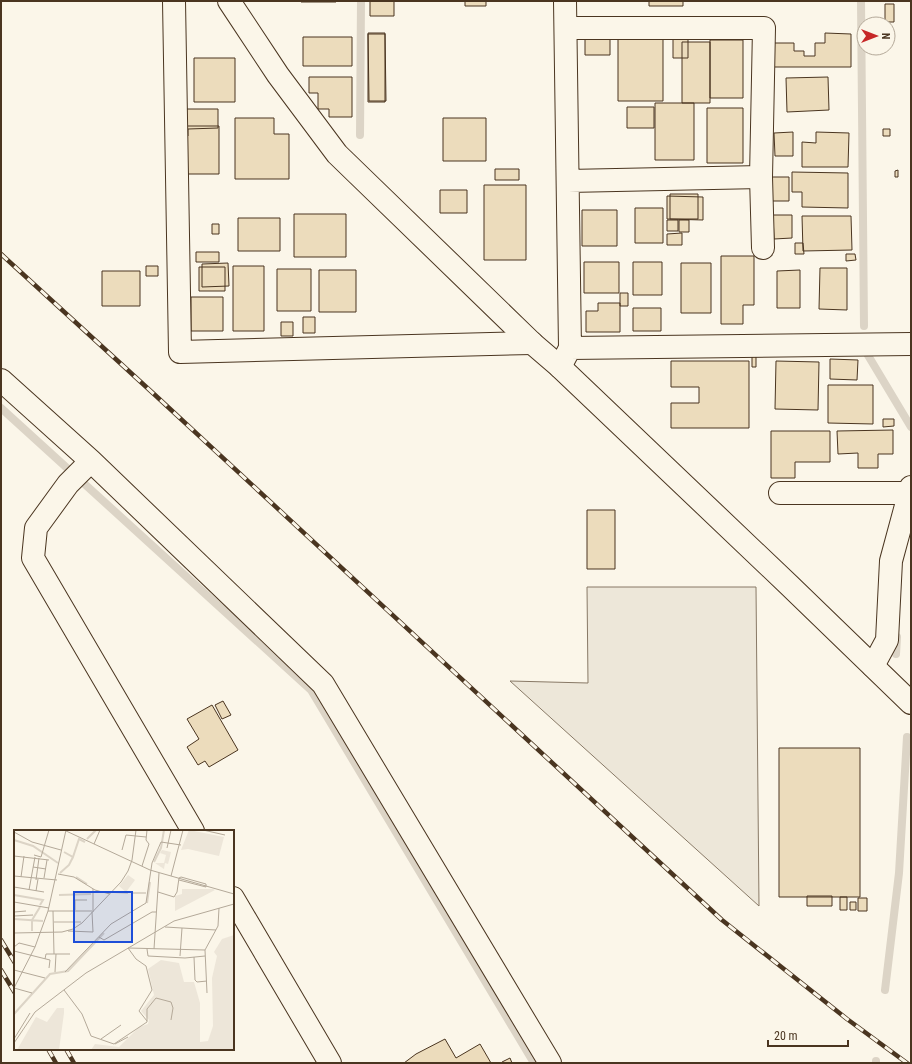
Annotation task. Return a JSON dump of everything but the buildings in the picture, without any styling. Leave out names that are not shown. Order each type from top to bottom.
[{"type":"street","points":[[174,1],[180,352],[532,343]]},
{"type":"street","points":[[229,1],[278,75],[337,154],[532,343],[565,358],[911,703]]},
{"type":"street","points":[[565,1],[568,181],[565,358]]},
{"type":"street","points":[[566,28],[764,28],[761,178],[763,248]]},
{"type":"street","points":[[568,181],[761,178]]},
{"type":"street","points":[[565,358],[911,344]]},
{"type":"street","points":[[1,380],[91,461],[323,684],[550,1063]]},
{"type":"street","points":[[86,466],[68,484],[36,528],[33,558],[192,830]]},
{"type":"street","points":[[780,493],[910,490],[891,561],[887,640],[873,666]]},
{"type":"street","points":[[234,900],[330,1063]]},
{"type":"shaded area","points":[[587,587],[756,587],[759,906],[510,681],[588,683]]},
{"type":"waterway","points":[[360,135],[361,1]]},
{"type":"waterway","points":[[861,1],[864,326]]},
{"type":"waterway","points":[[866,352],[911,427]]},
{"type":"waterway","points":[[1,408],[311,690],[534,1063]]},
{"type":"waterway","points":[[896,654],[897,637]]},
{"type":"waterway","points":[[885,990],[899,873],[907,737]]},
{"type":"railway","points":[[1,254],[722,920],[847,1019],[907,1063]]},
{"type":"railway","points":[[1,940],[14,961]]},
{"type":"railway","points":[[1,970],[14,991]]},
{"type":"railway","points":[[49,1050],[56,1063]]},
{"type":"railway","points":[[67,1050],[74,1063]]}]
